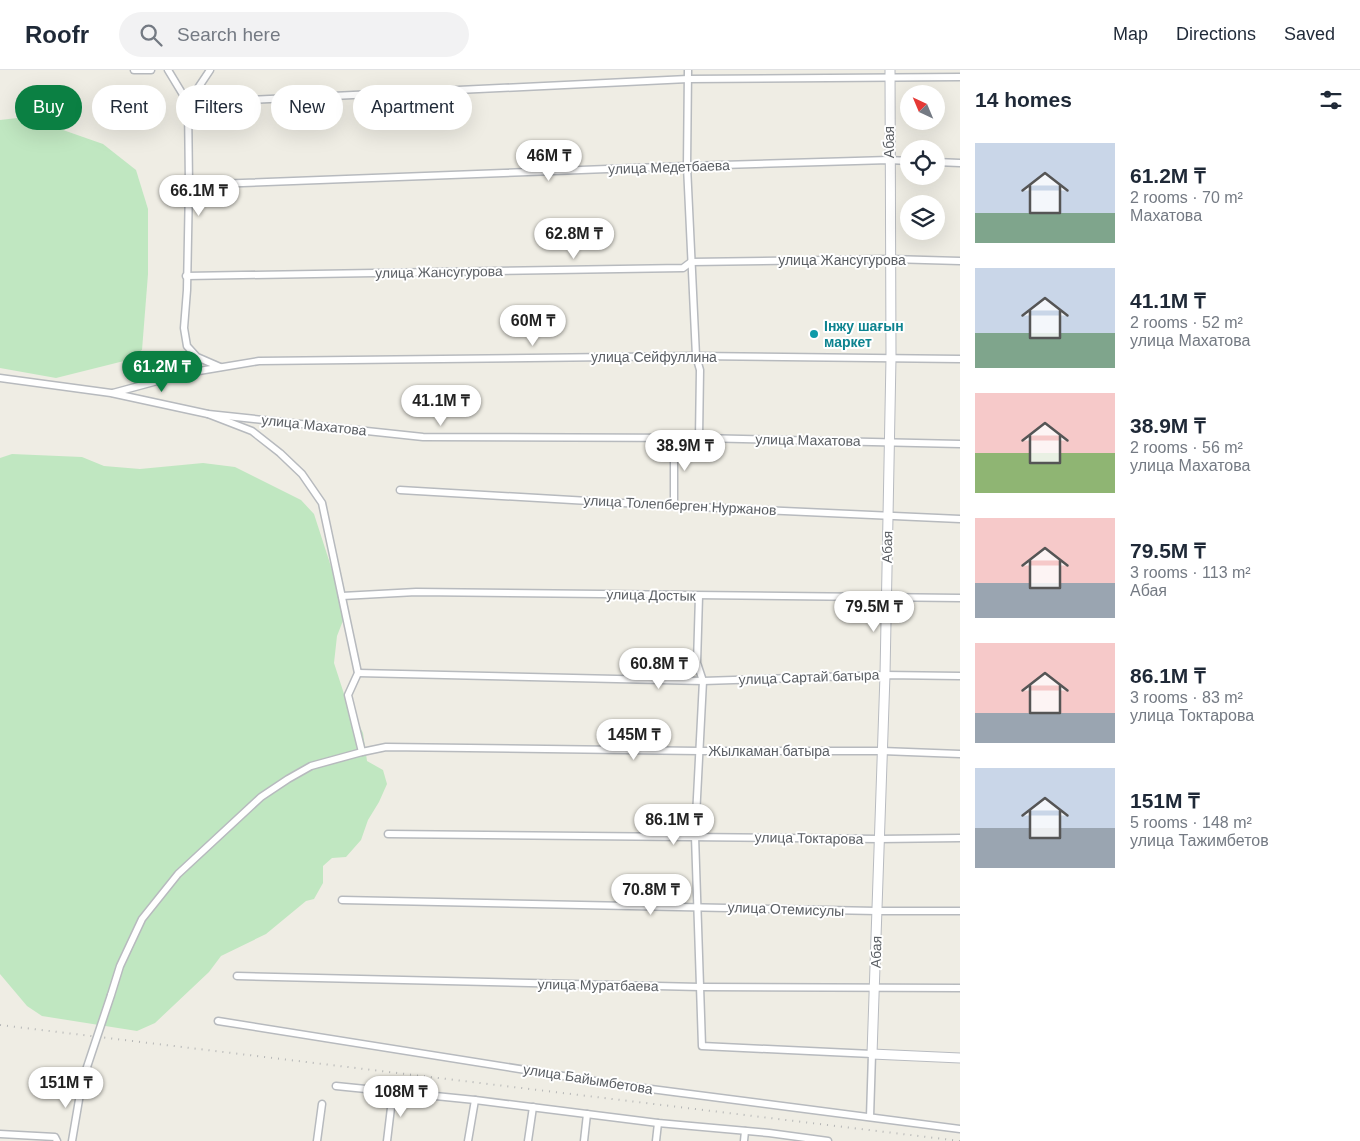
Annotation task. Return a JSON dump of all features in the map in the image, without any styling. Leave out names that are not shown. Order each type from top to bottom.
[{"type":"street","points":[[134,70],[151,70]]},
{"type":"street","points":[[168,70],[177,85]]},
{"type":"street","points":[[200,85],[210,70]]},
{"type":"street","points":[[688,70],[687,166],[696,356],[700,370],[699,438]]},
{"type":"street","points":[[261,99],[688,78],[890,73],[960,77]]},
{"type":"street","name":"Абая","points":[[872,1054],[885,675],[891,358],[890,73]]},
{"type":"street","points":[[188,130],[189,185],[184,328],[188,346],[197,357],[220,368]]},
{"type":"street","name":"улица Медетбаева","points":[[189,185],[687,166],[900,161]]},
{"type":"street","points":[[945,162],[960,163]]},
{"type":"street","name":"улица Жансугурова","points":[[186,276],[683,268],[691,262],[890,259],[960,261]]},
{"type":"street","name":"улица Сейфуллина","points":[[111,393],[187,373],[259,361],[696,356],[960,359]]},
{"type":"street","points":[[0,378],[111,393],[208,414],[252,431],[280,453],[302,474],[322,503],[358,673],[348,695],[362,752]]},
{"type":"street","name":"улица Махатова","points":[[208,414],[423,437],[699,438],[960,444]]},
{"type":"street","points":[[674,438],[674,506]]},
{"type":"street","name":"улица Толепберген Нуржанов","points":[[400,490],[674,506],[960,519]]},
{"type":"street","name":"улица Достык","points":[[342,596],[416,592],[960,598]]},
{"type":"street","points":[[699,596],[697,663],[703,681],[695,836],[702,1046],[960,1058]]},
{"type":"street","name":"улица Сартай батыра","points":[[358,673],[703,681],[885,675],[960,676]]},
{"type":"street","name":"Жылкаман батыра","points":[[72,1141],[82,1082],[120,966],[142,919],[178,874],[261,798],[288,778],[311,766],[386,747],[882,751],[960,754]]},
{"type":"street","name":"улица Токтарова","points":[[388,834],[879,839],[960,838]]},
{"type":"street","name":"улица Отемисулы","points":[[342,900],[960,911]]},
{"type":"street","name":"улица Муратбаева","points":[[237,976],[700,987],[960,988]]},
{"type":"street","name":"улица Байымбетова","points":[[218,1021],[620,1085],[960,1128]]},
{"type":"street","points":[[870,1117],[872,1054]]},
{"type":"street","points":[[336,1086],[475,1100],[658,1123],[828,1141]]},
{"type":"street","points":[[387,1141],[393,1091]]},
{"type":"street","points":[[468,1141],[475,1100]]},
{"type":"street","points":[[317,1141],[322,1104]]},
{"type":"street","points":[[528,1141],[534,1107]]},
{"type":"street","points":[[584,1141],[587,1114]]},
{"type":"street","points":[[656,1141],[658,1123]]},
{"type":"street","points":[[744,1141],[746,1131]]},
{"type":"street","points":[[0,1134],[56,1139]]},
{"type":"green space","points":[[15,118],[15,130],[63,130],[103,144],[136,170],[148,209],[148,274],[142,350],[124,361],[56,378],[0,368],[0,120]]},
{"type":"green space","points":[[12,454],[82,457],[104,466],[140,469],[203,463],[235,467],[301,500],[314,514],[346,613],[337,636],[334,663],[345,697],[363,733],[367,761],[383,770],[387,784],[368,820],[361,840],[346,857],[332,858],[323,866],[323,883],[314,899],[306,901],[266,934],[221,956],[209,972],[155,1023],[137,1031],[42,1016],[27,1006],[0,974],[0,458]]},
{"type":"railway","points":[[0,1025],[960,1141]]},
{"type":"place","name":"Інжу шағын маркет","points":[[814,334]]}]
